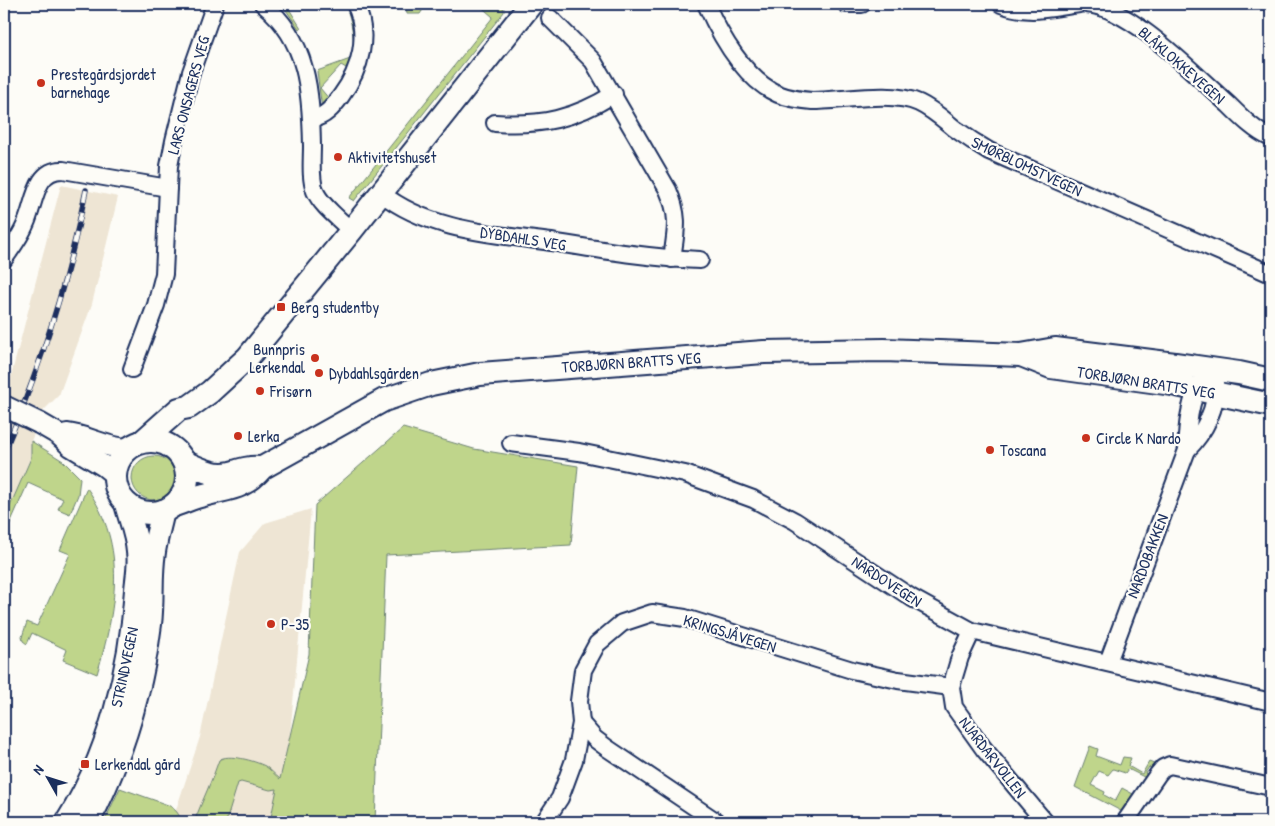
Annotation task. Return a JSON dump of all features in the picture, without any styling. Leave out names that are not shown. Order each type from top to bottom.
[{"type":"main road","points":[[189,407],[185,418],[176,432],[177,454],[187,473],[187,484],[182,496],[169,508],[154,513],[144,513],[136,510],[126,504],[117,490],[114,474],[117,463],[135,445],[179,410],[189,407],[210,392],[248,357],[351,231],[531,4]]},
{"type":"main road","name":"TORBJØRN BRATTS VEG","points":[[169,508],[202,495],[233,489],[253,479],[262,468],[384,400],[431,384],[480,374],[764,352],[884,350],[1021,355],[1055,349],[1213,370],[1271,380]]},
{"type":"main road","name":"TORBJØRN BRATTS VEG","points":[[1021,355],[1051,367],[1206,391],[1271,405]]},
{"type":"main road","points":[[135,445],[152,440],[177,454]]},
{"type":"main road","name":"TORBJØRN BRATTS VEG","points":[[177,454],[205,472],[215,474],[252,467],[262,468]]},
{"type":"main road","name":"STRINDVEGEN","points":[[67,822],[79,804],[101,752],[121,689],[129,652],[134,619],[138,552],[126,504]]},
{"type":"main road","name":"STRINDVEGEN","points":[[88,822],[113,771],[137,699],[150,622],[154,553],[169,508]]},
{"type":"street","name":"LARS ONSAGERS VEG","points":[[132,369],[156,305],[164,274],[169,166],[181,108],[191,72],[215,4]]},
{"type":"street","points":[[264,4],[286,26],[298,50],[307,78],[312,119],[312,176],[316,192],[325,206],[351,231]]},
{"type":"street","points":[[312,119],[321,118],[336,103],[349,84],[360,60],[362,22],[355,4]]},
{"type":"street","name":"SMØRBLOMSTVEGEN","points":[[706,4],[733,53],[755,78],[778,94],[812,101],[890,97],[917,101],[932,110],[966,137],[989,150],[1271,274]]},
{"type":"street","points":[[846,4],[862,4]]},
{"type":"street","points":[[1001,4],[1035,11],[1079,4]]},
{"type":"street","name":"BLÅKLOKKEVEGEN","points":[[1086,4],[1111,10],[1133,23],[1182,63],[1246,121],[1271,138]]},
{"type":"street","points":[[550,18],[594,61],[668,190],[674,203],[677,226],[672,259]]},
{"type":"street","points":[[495,123],[529,123],[560,119],[585,110],[614,94]]},
{"type":"street","points":[[4,259],[27,222],[41,179],[49,172],[63,170],[168,188]]},
{"type":"street","name":"DYBDAHLS VEG","points":[[381,193],[415,214],[435,222],[459,228],[597,250],[672,259],[700,260]]},
{"type":"street","name":"NARDOBAKKEN","points":[[1108,662],[1187,450],[1186,432],[1206,391],[1213,370]]},
{"type":"street","points":[[4,406],[58,434],[71,446],[114,474]]},
{"type":"street","points":[[58,434],[75,435],[115,448],[135,445]]},
{"type":"street","name":"NARDOVEGEN","points":[[511,443],[579,452],[684,474],[753,499],[795,521],[912,598],[972,631],[1271,702]]},
{"type":"street","name":"KRINGSJÅVEGEN","points":[[544,822],[560,798],[570,775],[581,723],[579,701],[583,670],[597,644],[622,623],[652,612],[685,618],[852,670],[898,680],[951,687]]},
{"type":"street","points":[[951,687],[960,657],[972,631]]},
{"type":"street","name":"NJARDARVOLLEN","points":[[951,687],[954,707],[984,749],[1045,822]]},
{"type":"street","points":[[581,723],[595,739],[607,748],[717,822]]},
{"type":"street","points":[[1125,822],[1158,774],[1163,768],[1170,765],[1271,787]]},
{"type":"shaded area","points":[[61,185],[118,197],[92,304],[59,395],[44,410],[31,441],[31,457],[4,520],[4,403]]},
{"type":"shaded area","name":"P-35","points":[[311,509],[282,822],[172,822],[200,737],[240,552],[265,523]]},
{"type":"green space","points":[[282,4],[286,4],[301,28],[299,29]]},
{"type":"green space","points":[[424,4],[420,14],[407,14],[406,5]]},
{"type":"green space","points":[[478,4],[495,4],[504,8],[504,12],[354,201],[349,198],[493,17]]},
{"type":"green space","points":[[353,11],[358,41],[354,64],[351,71],[341,65],[320,88],[330,100],[322,109],[317,71],[353,58],[353,35],[348,12]]},
{"type":"green space","points":[[403,428],[474,449],[578,466],[571,545],[386,555],[375,822],[270,822],[277,789],[270,790],[241,782],[238,783],[226,822],[194,822],[219,760],[223,758],[242,758],[261,764],[280,779],[309,654],[315,505]]},
{"type":"green space","points":[[31,441],[63,461],[80,478],[78,495],[70,514],[58,509],[63,499],[28,483],[4,537],[4,520],[31,458]]},
{"type":"green space","points":[[150,456],[158,456],[170,462],[176,478],[170,494],[158,500],[150,500],[138,494],[132,482],[132,474],[138,462]]},
{"type":"green space","points":[[87,488],[100,511],[109,533],[115,579],[109,626],[97,674],[63,660],[67,650],[32,633],[27,644],[23,641],[22,637],[27,622],[37,626],[70,554],[60,550]]},
{"type":"green space","points":[[1090,746],[1098,749],[1096,756],[1120,765],[1123,757],[1131,758],[1128,766],[1142,774],[1149,762],[1154,764],[1154,771],[1149,767],[1145,773],[1148,776],[1146,778],[1128,769],[1125,773],[1113,769],[1108,775],[1099,771],[1091,785],[1105,792],[1104,795],[1115,801],[1122,788],[1133,794],[1121,811],[1075,787]]},
{"type":"green space","points":[[120,788],[168,805],[177,812],[181,822],[104,822]]},
{"type":"railway","points":[[4,452],[30,388],[52,323],[71,257],[86,190]]},
{"type":"place","name":"Prestegårdsjordet barnehage","points":[[41,83]]},
{"type":"place","name":"Aktivitetshuset","points":[[338,157]]},
{"type":"place","name":"Berg studentby","points":[[281,307]]},
{"type":"place","name":"Bunnpris Lerkendal","points":[[315,358]]},
{"type":"place","name":"Dybdahlsgården","points":[[319,373]]},
{"type":"place","name":"Frisørn","points":[[260,391]]},
{"type":"place","name":"Lerka","points":[[238,436]]},
{"type":"place","name":"Circle K Nardo","points":[[1086,438]]},
{"type":"place","name":"Toscana","points":[[990,450]]},
{"type":"place","name":"P-35","points":[[271,624]]},
{"type":"place","name":"Lerkendal gård","points":[[85,764]]}]
